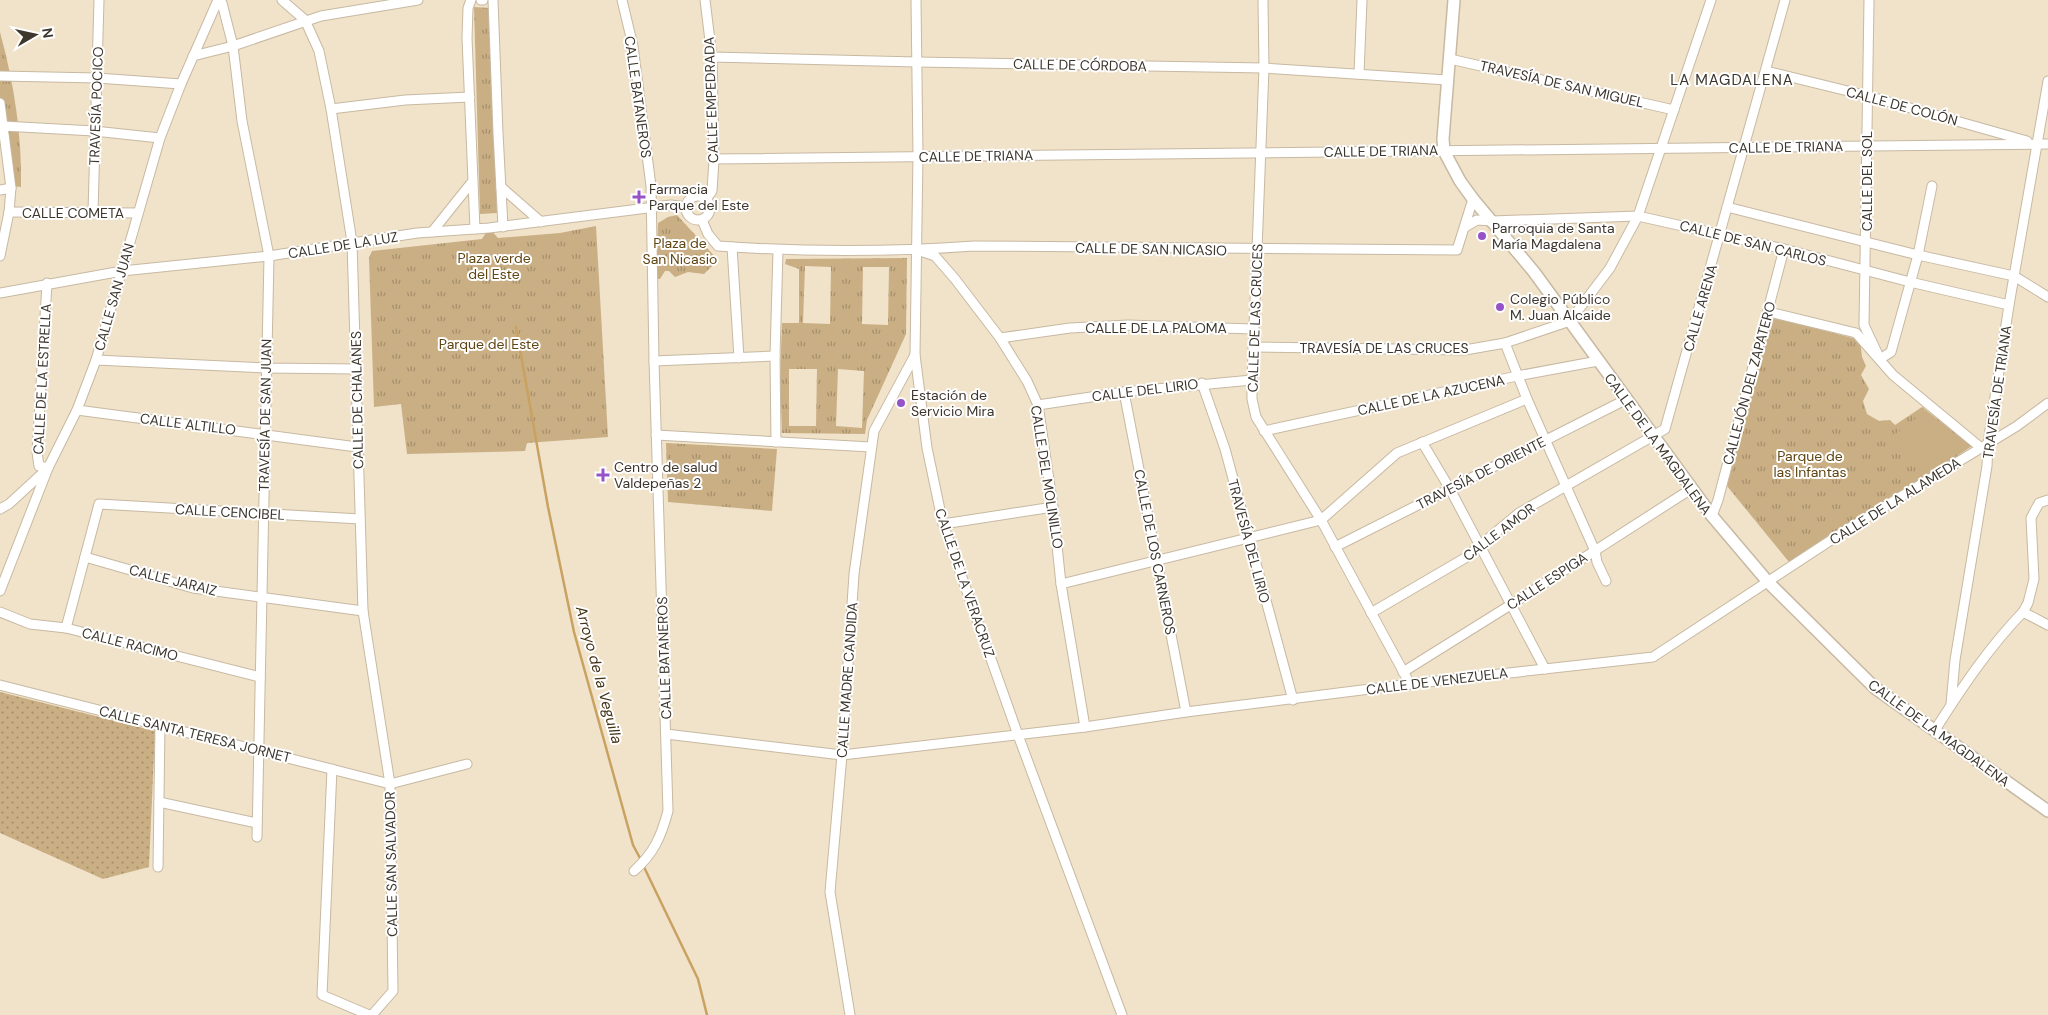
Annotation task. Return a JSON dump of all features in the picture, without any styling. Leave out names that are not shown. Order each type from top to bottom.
[{"type":"street","name":"TRAVESÍA POCICO","points":[[93,212],[99,0]]},
{"type":"street","name":"TRAVESÍA DE SAN JUAN","points":[[218,0],[222,3],[233,46],[242,121],[269,256],[257,837]]},
{"type":"street","name":"CALLE SAN JUAN","points":[[0,591],[48,468],[77,410],[96,360],[160,138],[181,84],[218,0]]},
{"type":"street","points":[[282,0],[305,20]]},
{"type":"street","points":[[193,56],[233,46],[305,20],[418,0]]},
{"type":"street","points":[[471,0],[468,8],[467,30],[472,182],[476,230]]},
{"type":"street","points":[[493,0],[504,227]]},
{"type":"street","name":"CALLE BATANEROS","points":[[622,0],[633,46],[651,186],[656,435],[668,811],[662,833],[647,860],[636,869]]},
{"type":"street","name":"CALLE EMPEDRADA","points":[[705,0],[712,57],[714,160],[712,191],[706,199]]},
{"type":"street","name":"CALLE DE LA VERACRUZ","points":[[916,0],[918,62],[918,250],[915,355],[926,448],[943,524],[1122,1015]]},
{"type":"street","name":"CALLE DE LAS CRUCES","points":[[1263,0],[1264,68],[1252,399],[1256,417],[1321,520],[1410,684]]},
{"type":"street","points":[[1359,74],[1362,0]]},
{"type":"street","points":[[1444,151],[1447,80],[1454,0]]},
{"type":"street","points":[[1570,321],[1610,268],[1638,216],[1711,0]]},
{"type":"street","name":"CALLE ARENA","points":[[1653,436],[1665,429],[1667,424],[1721,234],[1743,147],[1786,0]]},
{"type":"street","name":"CALLE DEL SOL","points":[[1869,0],[1867,241],[1864,270],[1864,326],[1880,359]]},
{"type":"street","name":"CALLE DE CHALANES","points":[[305,20],[319,51],[331,109],[352,242],[363,611],[390,784]]},
{"type":"street","name":"CALLE DE CÓRDOBA","points":[[712,57],[1264,68],[1447,80]]},
{"type":"street","name":"TRAVESÍA DE SAN MIGUEL","points":[[1450,59],[1674,110]]},
{"type":"street","name":"CALLE DE COLÓN","points":[[1766,70],[1868,96],[2037,144]]},
{"type":"street","points":[[0,76],[97,78],[181,84]]},
{"type":"street","name":"TRAVESÍA DE TRIANA","points":[[1951,704],[1955,660],[1987,466],[1984,445],[2048,81]]},
{"type":"street","points":[[331,109],[405,100],[470,98]]},
{"type":"street","points":[[0,103],[11,188],[9,212],[0,256]]},
{"type":"street","points":[[4,126],[94,131],[160,138]]},
{"type":"street","name":"CALLE DE TRIANA","points":[[714,160],[918,156],[2048,144]]},
{"type":"street","name":"CALLE DE LA MAGDALENA","points":[[1444,151],[1472,199],[1534,272],[1691,489],[1768,582],[1874,688],[2048,811]]},
{"type":"street","points":[[432,232],[472,182]]},
{"type":"street","points":[[1880,359],[1891,352],[1918,255],[1932,186]]},
{"type":"street","points":[[501,187],[541,222]]},
{"type":"street","points":[[0,190],[11,188]]},
{"type":"street","points":[[694,197],[706,199],[710,210],[707,216],[702,220],[691,218],[687,213],[686,207],[689,201],[694,197]]},
{"type":"street","points":[[1465,227],[1472,199]]},
{"type":"street","name":"CALLE DE LA LUZ","points":[[0,293],[122,271],[269,256],[352,242],[432,232],[504,227],[671,205],[686,207]]},
{"type":"street","points":[[1728,207],[1918,255],[2014,276],[2048,297]]},
{"type":"street","name":"CALLE COMETA","points":[[9,212],[138,213]]},
{"type":"street","name":"CALLE DE SAN CARLOS","points":[[1465,227],[1477,220],[1638,216],[1784,249],[1910,282],[2009,305]]},
{"type":"street","points":[[702,220],[713,242],[718,246],[778,250],[918,250]]},
{"type":"street","name":"CALLE DE SAN NICASIO","points":[[918,250],[974,246],[1257,250],[1457,250],[1465,227]]},
{"type":"street","points":[[732,247],[739,358]]},
{"type":"street","name":"CALLEJÓN DEL ZAPATERO","points":[[1712,516],[1769,312],[1784,249]]},
{"type":"street","points":[[776,442],[775,356],[778,250]]},
{"type":"street","name":"CALLE DEL MOLINILLO","points":[[918,250],[935,256],[1000,338],[1027,381],[1038,405],[1053,507],[1061,584],[1086,727]]},
{"type":"street","name":"CALLE DE LA ESTRELLA","points":[[47,284],[37,452],[39,466],[48,468]]},
{"type":"street","points":[[1769,312],[1856,333],[1893,375],[1984,445]]},
{"type":"street","name":"TRAVESÍA DE LAS CRUCES","points":[[1253,347],[1465,350],[1505,343],[1570,321]]},
{"type":"street","name":"CALLE DE LA PALOMA","points":[[1000,338],[1070,328],[1128,325],[1254,329]]},
{"type":"street","points":[[1505,343],[1526,399],[1595,551],[1597,562],[1606,581]]},
{"type":"street","name":"CALLE MADRE CANDIDA","points":[[850,1015],[830,892],[842,755],[854,574],[874,431],[915,355]]},
{"type":"street","points":[[654,361],[775,356]]},
{"type":"street","points":[[96,360],[266,368],[357,369]]},
{"type":"street","name":"CALLE DE LA AZUCENA","points":[[1264,431],[1517,376],[1598,361]]},
{"type":"street","name":"CALLE DEL LIRIO","points":[[1038,405],[1124,392],[1202,383],[1252,380]]},
{"type":"street","name":"TRAVESÍA DEL LIRIO","points":[[1202,383],[1225,449],[1293,700]]},
{"type":"street","name":"CALLE DE LOS CARNEROS","points":[[1124,392],[1186,712]]},
{"type":"street","points":[[1061,584],[1321,520],[1397,454],[1526,399]]},
{"type":"street","name":"TRAVESÍA DE ORIENTE","points":[[1335,547],[1627,399]]},
{"type":"street","name":"CALLE DE LA ALAMEDA","points":[[1768,582],[1851,527],[2017,426],[2048,403]]},
{"type":"street","name":"CALLE ALTILLO","points":[[77,410],[357,447]]},
{"type":"street","points":[[656,435],[871,447]]},
{"type":"street","name":"CALLE AMOR","points":[[1371,613],[1465,558],[1519,513],[1653,436]]},
{"type":"street","points":[[1422,442],[1450,489],[1545,669]]},
{"type":"street","points":[[0,509],[9,504],[48,468]]},
{"type":"street","name":"CALLE ESPIGA","points":[[1402,672],[1691,489]]},
{"type":"street","points":[[0,500],[9,504]]},
{"type":"street","points":[[1935,730],[1951,704],[2007,628],[2023,612],[2028,604],[2034,578],[2031,518],[2039,503],[2048,500]]},
{"type":"street","name":"CALLE CENCIBEL","points":[[86,557],[99,504],[360,519]]},
{"type":"street","points":[[943,524],[1053,507]]},
{"type":"street","points":[[66,628],[86,557]]},
{"type":"street","name":"CALLE JARAIZ","points":[[86,557],[193,588],[363,611]]},
{"type":"street","name":"CALLE DE VENEZUELA","points":[[666,734],[842,755],[1086,727],[1186,712],[1410,684],[1653,657],[1768,582]]},
{"type":"street","name":"CALLE RACIMO","points":[[0,612],[30,624],[66,628],[260,677]]},
{"type":"street","points":[[2023,612],[2048,625]]},
{"type":"street","name":"CALLE SANTA TERESA JORNET","points":[[0,685],[390,784]]},
{"type":"street","points":[[158,867],[160,725]]},
{"type":"street","name":"CALLE SAN SALVADOR","points":[[332,769],[322,995],[371,1015],[393,991],[390,784],[467,764]]},
{"type":"street","points":[[159,802],[257,823]]},
{"type":"green space","points":[[474,7],[490,8],[497,213],[480,214]]},
{"type":"green space","points":[[0,32],[16,109],[21,187],[10,186],[0,123]]},
{"type":"green space","name":"Plaza de San Nicasio","points":[[677,215],[718,260],[704,274],[688,272],[675,277],[669,271],[665,271],[660,279],[656,279],[658,223],[668,217]]},
{"type":"green space","name":"Parque del Este","points":[[596,226],[608,437],[527,443],[525,451],[407,454],[401,404],[374,407],[369,258],[372,251],[482,239],[489,228],[498,238],[560,233]]},
{"type":"green space","points":[[907,258],[906,334],[867,420],[865,434],[782,433],[780,377],[782,323],[799,323],[799,269],[785,264],[786,259]],"holes":[[[805,266],[831,267],[830,324],[803,323]],[[863,267],[889,267],[888,325],[862,324]],[[789,369],[817,369],[816,426],[789,426]],[[838,369],[864,371],[862,428],[836,426]]]},
{"type":"green space","name":"Parque de las Infantas","points":[[1773,317],[1860,340],[1862,357],[1866,366],[1861,375],[1869,389],[1863,401],[1867,414],[1879,421],[1890,420],[1895,425],[1922,407],[1972,446],[1851,527],[1789,562],[1727,486]]},
{"type":"green space","points":[[1925,411],[1970,446],[1923,476],[1893,436]]},
{"type":"green space","points":[[666,443],[777,449],[772,511],[668,502]]},
{"type":"green space","points":[[0,692],[155,731],[149,867],[103,879],[0,833]]},
{"type":"waterway","name":"Arroyo de la Veguilla","points":[[516,327],[548,507],[574,632],[633,845],[641,860]]},
{"type":"waterway","name":"Arroyo de la Veguilla","points":[[643,865],[698,979],[707,1015]]},
{"type":"place","name":"Farmacia Parque del Este","points":[[639,197]]},
{"type":"place","name":"Parroquia de Santa María Magdalena","points":[[1482,236]]},
{"type":"place","name":"Colegio Público M. Juan Alcaide","points":[[1500,307]]},
{"type":"place","name":"Estación de Servicio Mira","points":[[901,403]]},
{"type":"place","name":"Centro de salud Valdepeñas 2","points":[[603,475]]},
{"type":"district","name":"LA MAGDALENA","points":[[1732,80]]},
{"type":"park label","name":"Plaza verde del Este","points":[[494,266]]}]
